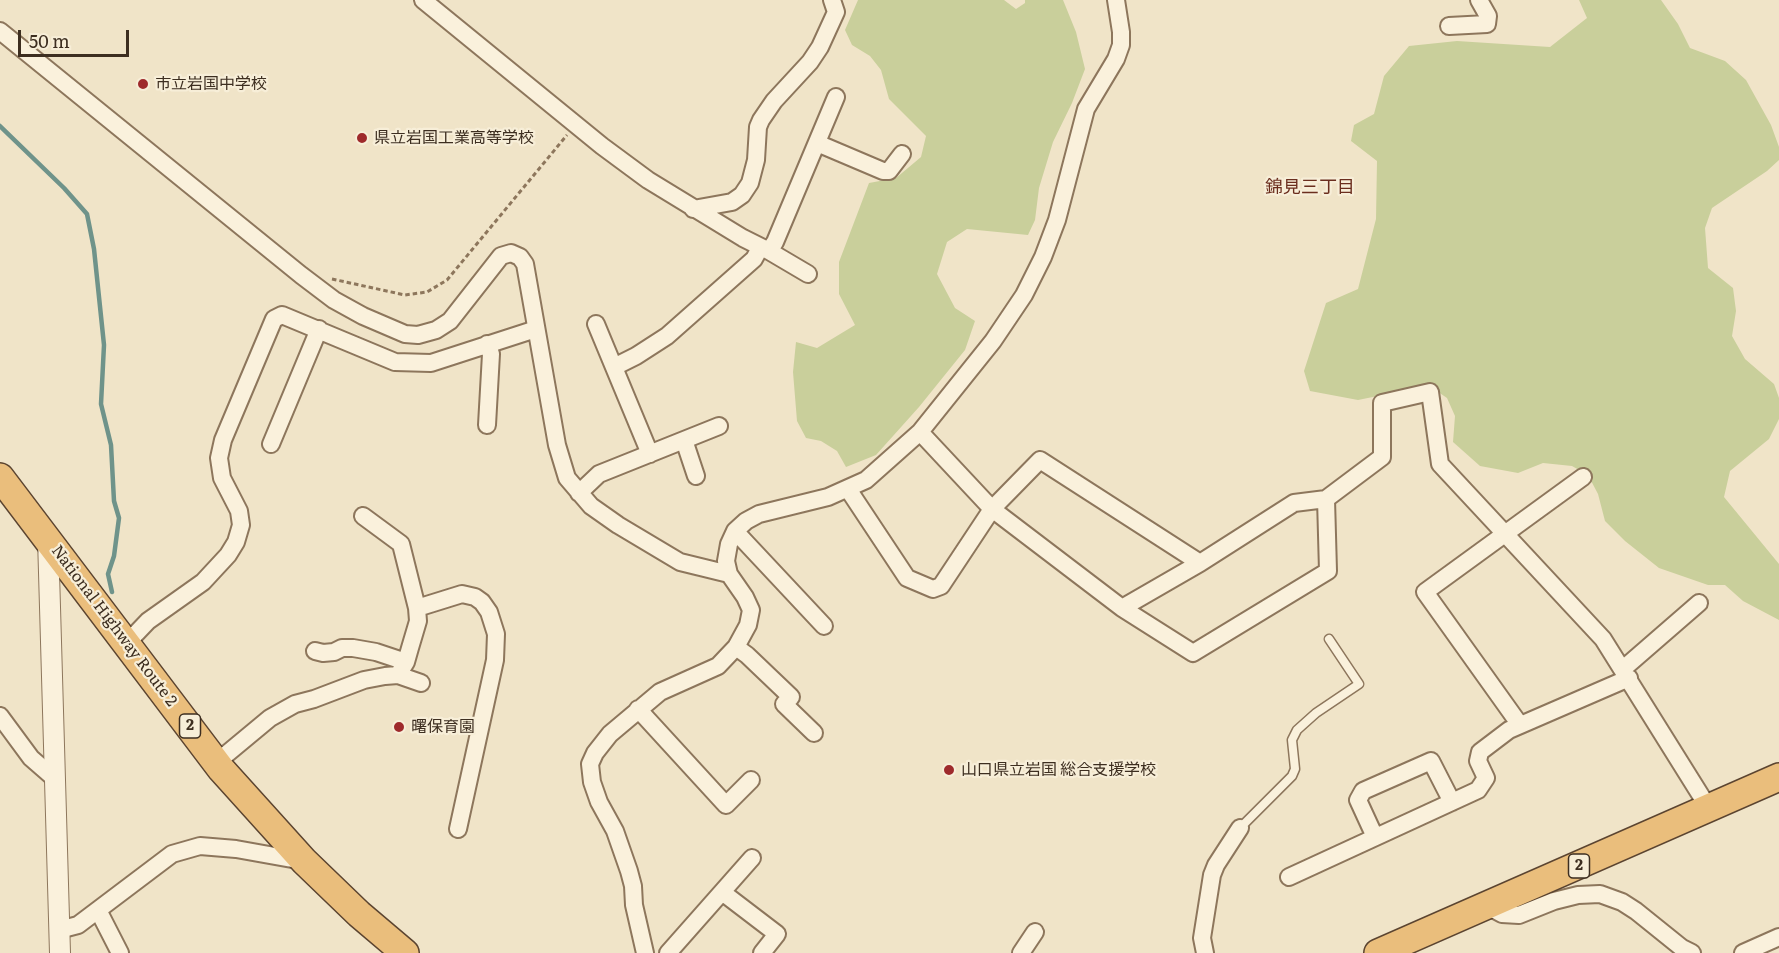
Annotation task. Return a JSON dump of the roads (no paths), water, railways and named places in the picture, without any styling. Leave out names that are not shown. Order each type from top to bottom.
[{"type":"highway","name":"National Highway Route 2","points":[[0,477],[217,762],[304,861],[359,914],[405,953]]},
{"type":"highway","name":"2","points":[[1378,953],[1779,777]]},
{"type":"street","points":[[423,0],[648,180],[693,209],[808,274]]},
{"type":"street","points":[[645,953],[634,905],[630,871],[615,831],[599,802],[592,782],[590,764],[595,753],[610,734],[660,692],[718,666],[735,647],[748,625],[751,610],[729,574],[726,561],[729,544],[735,531],[746,520],[759,514],[828,497],[866,480],[920,432],[993,341],[1024,295],[1043,257],[1057,220],[1086,109],[1116,59],[1121,32],[1116,0]]},
{"type":"street","points":[[1449,26],[1487,24],[1488,16],[1479,0]]},
{"type":"street","points":[[693,209],[732,202],[742,195],[750,183],[756,160],[760,120],[774,101],[810,62],[825,38],[836,4]]},
{"type":"street","points":[[0,31],[301,275],[334,300],[363,316],[405,334],[418,335],[436,330],[450,321],[501,256],[511,253],[520,257],[525,264],[557,445],[567,478],[591,506],[680,562],[729,574]]},
{"type":"street","points":[[614,367],[667,336],[775,242],[836,97]]},
{"type":"street","points":[[817,143],[883,171],[889,171],[902,154]]},
{"type":"street","points":[[127,643],[148,621],[203,582],[228,555],[236,542],[241,525],[239,511],[222,478],[219,458],[223,440],[274,319],[282,315],[319,328],[395,362],[431,363],[536,328]]},
{"type":"street","points":[[596,324],[650,454]]},
{"type":"street","points":[[271,444],[319,328]]},
{"type":"street","points":[[487,344],[491,354],[487,425]]},
{"type":"street","points":[[1122,608],[1294,503],[1326,499],[1382,457],[1382,403],[1430,392],[1440,464],[1603,639],[1708,807]]},
{"type":"street","points":[[579,494],[599,474],[719,426]]},
{"type":"street","points":[[920,432],[992,509],[1122,608],[1193,653],[1328,571],[1326,499]]},
{"type":"street","points":[[684,440],[696,476]]},
{"type":"street","points":[[848,489],[907,578],[933,589],[940,586],[992,509],[1040,460],[1200,562]]},
{"type":"street","points":[[1520,725],[1425,592],[1504,532],[1583,477]]},
{"type":"street","points":[[363,516],[401,543],[418,621],[402,669]]},
{"type":"street","points":[[735,531],[824,626]]},
{"type":"street","points":[[48,538],[60,953]]},
{"type":"street","points":[[417,608],[462,594],[475,597],[489,612],[496,634],[495,660],[458,829]]},
{"type":"street","points":[[1289,877],[1478,790],[1486,778],[1478,761],[1480,752],[1509,730],[1626,674],[1699,603]]},
{"type":"street","points":[[735,647],[747,655],[791,697],[784,704],[814,733]]},
{"type":"street","points":[[315,651],[323,654],[342,648],[353,648],[376,652],[421,683]]},
{"type":"street","points":[[217,762],[270,718],[295,704],[402,669]]},
{"type":"street","points":[[638,709],[726,805],[751,780]]},
{"type":"street","points":[[0,716],[31,758],[54,778]]},
{"type":"street","points":[[1375,837],[1358,800],[1363,791],[1431,761],[1452,802]]},
{"type":"street","points":[[1205,953],[1202,938],[1212,875],[1240,828]]},
{"type":"street","points":[[58,930],[78,925],[172,854],[200,846],[236,849],[304,861]]},
{"type":"street","points":[[668,953],[752,858]]},
{"type":"street","points":[[722,892],[777,934],[762,953]]},
{"type":"street","points":[[1487,906],[1502,914],[1519,915],[1554,901],[1600,894],[1622,902],[1682,948],[1692,953]]},
{"type":"street","points":[[98,910],[120,953]]},
{"type":"street","points":[[1021,953],[1035,932]]},
{"type":"street","points":[[1743,953],[1779,937]]},
{"type":"lane","points":[[1240,828],[1292,776],[1295,769],[1292,740],[1297,730],[1316,713],[1359,684],[1329,639]]},
{"type":"waterway","points":[[0,126],[64,188],[87,214],[94,249],[104,345],[101,404],[111,445],[114,501],[119,518],[114,556],[108,574],[112,592]]},
{"type":"place","name":"市立岩国中学校","points":[[143,84]]},
{"type":"place","name":"県立岩国工業高等学校","points":[[362,138]]},
{"type":"place","name":"曙保育園","points":[[399,727]]},
{"type":"place","name":"山口県立岩国 総合支援学校","points":[[949,770]]},
{"type":"district","name":"錦見三丁目","points":[[1310,188]]}]
